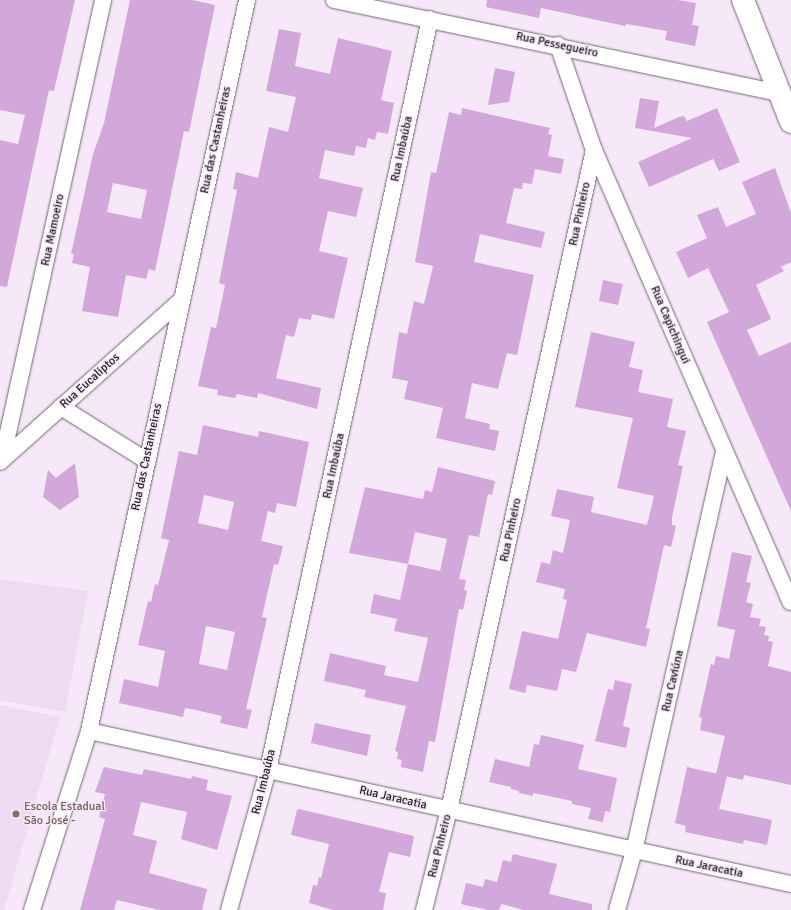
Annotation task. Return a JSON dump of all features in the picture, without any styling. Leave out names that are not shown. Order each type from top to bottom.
[{"type":"street","name":"Rua Mamoeiro","points":[[1,461],[103,0]]},
{"type":"street","name":"Rua das Castanheiras","points":[[32,910],[89,731],[180,301],[247,0]]},
{"type":"street","name":"Rua Pessegueiro","points":[[334,0],[558,45],[779,93]]},
{"type":"street","points":[[743,0],[791,122]]},
{"type":"street","name":"Rua Imbaúba","points":[[230,910],[268,770],[430,19]]},
{"type":"street","name":"Rua Capichingui","points":[[558,45],[594,150],[724,452],[791,602]]},
{"type":"street","name":"Rua Pinheiro","points":[[424,910],[449,810],[594,150]]},
{"type":"street","name":"Rua Eucaliptos","points":[[1,461],[180,301]]},
{"type":"street","points":[[61,407],[146,462]]},
{"type":"street","name":"Rua Caviúna","points":[[617,910],[634,851],[724,452]]},
{"type":"street","name":"Rua Jaracatia","points":[[89,731],[791,884]]},
{"type":"shaded area","points":[[0,579],[88,591],[65,712],[0,700]]},
{"type":"shaded area","name":"Escola Estadual São José -","points":[[0,705],[60,717],[4,910],[0,910]]},
{"type":"building","points":[[0,0],[75,0],[54,91],[49,90],[7,287],[0,286],[0,140],[18,144],[25,115],[0,110]]},
{"type":"building","points":[[130,0],[192,0],[215,5],[189,132],[184,131],[155,271],[149,269],[146,279],[126,275],[118,317],[82,311],[90,267],[72,263],[74,254],[71,254],[93,154],[104,123]],"holes":[[[113,183],[147,190],[141,219],[107,212]]]},
{"type":"building","points":[[487,0],[677,0],[696,3],[692,25],[699,26],[695,46],[665,40],[667,31],[626,24],[625,26],[541,8],[539,18],[486,7]]},
{"type":"building","points":[[279,29],[301,33],[295,66],[330,74],[338,38],[392,51],[381,100],[394,103],[388,134],[377,132],[375,140],[368,138],[366,148],[356,146],[354,156],[325,150],[319,178],[363,188],[356,217],[328,211],[319,251],[348,258],[334,319],[312,314],[311,320],[299,318],[294,337],[286,335],[276,378],[321,388],[317,409],[258,393],[257,398],[237,394],[235,398],[217,395],[218,390],[198,386],[211,327],[216,328],[225,285],[219,283],[237,190],[233,189],[236,172],[258,178],[269,127],[288,132],[296,97],[266,91]]},
{"type":"building","points":[[495,68],[515,72],[509,102],[488,105]]},
{"type":"building","points":[[640,98],[659,101],[654,128],[679,117],[684,116],[687,121],[717,108],[740,162],[719,171],[713,159],[649,187],[638,162],[692,138],[635,128]]},
{"type":"building","points":[[462,108],[550,128],[548,134],[552,135],[548,156],[564,159],[561,174],[535,169],[532,184],[523,183],[522,189],[514,188],[506,223],[545,232],[541,248],[480,234],[474,262],[534,275],[517,355],[507,353],[498,389],[472,383],[465,418],[490,424],[489,429],[499,431],[495,451],[436,438],[443,408],[404,399],[408,381],[392,378],[399,332],[407,334],[414,301],[424,304],[433,266],[415,262],[431,172],[436,173],[449,112],[461,115]]},
{"type":"building","points":[[775,168],[791,213],[791,262],[781,267],[784,271],[756,285],[771,319],[747,330],[759,356],[791,342],[791,511],[707,322],[729,312],[708,268],[688,278],[676,252],[707,238],[697,215],[718,207],[726,227],[756,214],[742,182]]},
{"type":"building","points":[[603,280],[623,284],[618,305],[599,301]]},
{"type":"building","points":[[591,332],[635,342],[629,367],[643,370],[638,392],[673,399],[667,427],[686,431],[678,465],[683,466],[672,517],[672,525],[676,526],[671,547],[664,545],[646,628],[650,629],[646,647],[587,633],[576,672],[562,669],[557,691],[527,685],[525,693],[509,689],[522,631],[558,639],[567,600],[563,599],[565,589],[536,582],[541,562],[550,564],[553,550],[563,553],[570,520],[551,516],[557,489],[594,497],[591,512],[647,525],[654,496],[617,488],[633,418],[575,407]]},
{"type":"building","points":[[203,425],[258,437],[259,431],[309,442],[296,507],[277,503],[275,513],[268,511],[261,541],[283,546],[278,565],[274,564],[262,617],[267,618],[246,709],[252,710],[247,729],[220,723],[222,716],[200,711],[185,708],[183,717],[119,703],[124,679],[158,687],[165,651],[138,645],[148,601],[151,602],[155,584],[158,585],[169,540],[161,538],[179,451],[197,455]],"holes":[[[204,495],[234,502],[228,530],[198,523]],[[206,626],[235,632],[227,670],[199,664]]]},
{"type":"building","points":[[75,463],[79,497],[60,510],[43,497],[48,470],[56,478]]},
{"type":"building","points":[[438,467],[495,481],[492,495],[488,494],[479,537],[469,535],[459,579],[466,580],[464,590],[467,591],[463,610],[459,609],[435,742],[429,741],[423,772],[401,767],[402,760],[397,759],[398,752],[395,751],[406,706],[364,697],[366,690],[324,681],[330,653],[386,666],[384,675],[418,682],[428,638],[394,631],[397,619],[370,613],[374,594],[400,600],[408,564],[349,553],[365,487],[423,499],[425,490],[432,492]],"holes":[[[415,532],[447,539],[440,571],[408,564]]]},
{"type":"building","points":[[732,552],[752,556],[746,582],[751,583],[746,602],[753,604],[750,617],[761,619],[759,626],[766,627],[764,635],[769,636],[768,641],[773,642],[768,666],[791,672],[791,785],[744,775],[743,780],[716,774],[725,736],[700,730],[702,718],[699,717],[711,664],[714,665],[716,656],[729,659],[735,630],[717,626]]},
{"type":"building","points":[[615,680],[632,684],[623,726],[630,728],[626,748],[595,741],[608,689],[613,690]]},
{"type":"building","points":[[315,723],[371,735],[367,756],[311,743]]},
{"type":"building","points":[[541,735],[584,745],[578,769],[617,778],[610,812],[605,811],[603,822],[588,819],[591,808],[572,804],[572,801],[533,793],[533,796],[519,793],[519,791],[511,789],[511,787],[489,782],[495,759],[529,767],[534,744],[539,745]]},
{"type":"building","points":[[104,767],[142,775],[144,769],[191,779],[192,776],[208,780],[206,790],[232,796],[217,850],[181,839],[187,812],[141,802],[133,835],[157,841],[149,873],[207,889],[202,910],[159,910],[117,900],[114,910],[80,910],[105,819],[99,817],[105,794],[95,792]]},
{"type":"building","points":[[687,767],[727,776],[719,809],[772,820],[767,845],[744,840],[743,844],[685,832],[686,826],[675,823]]},
{"type":"building","points":[[299,809],[414,836],[410,857],[389,852],[379,892],[386,893],[383,910],[333,910],[309,903],[313,885],[317,886],[319,877],[321,878],[329,844],[291,835],[297,810]]},
{"type":"building","points":[[513,854],[557,864],[549,894],[592,904],[592,910],[524,910],[501,904],[499,910],[488,910],[461,904],[466,883],[483,887],[485,879],[497,882],[503,860],[511,862]]},
{"type":"place","name":"Escola Estadual São José -","points":[[16,814]]}]
